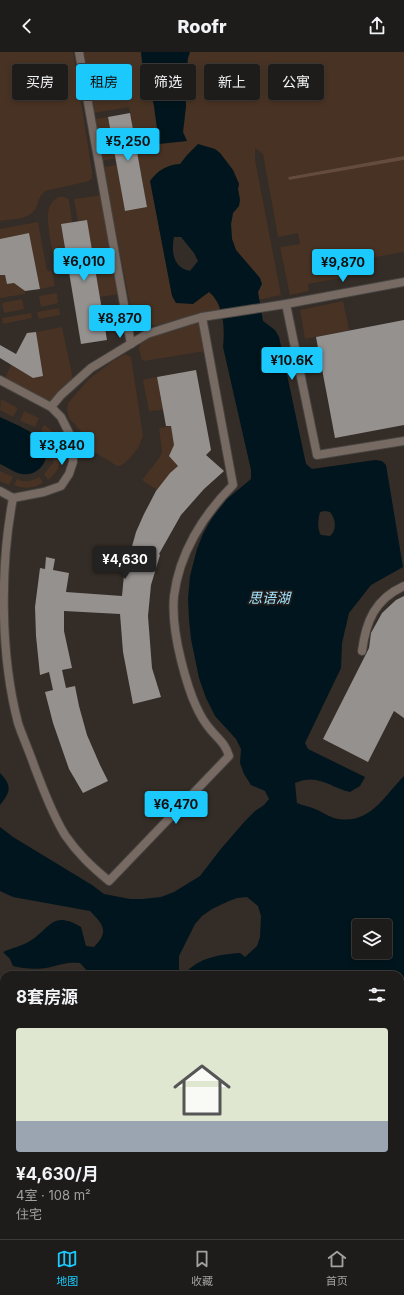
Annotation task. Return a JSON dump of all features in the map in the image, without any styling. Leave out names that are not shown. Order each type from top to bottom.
[{"type":"street","points":[[79,52],[131,344]]},
{"type":"street","points":[[52,407],[61,394],[91,368],[147,334],[202,317],[286,304],[404,282]]},
{"type":"street","points":[[286,304],[318,455],[404,441]]},
{"type":"street","points":[[13,498],[7,516],[2,545],[1,600],[2,630],[8,677],[19,724],[47,801],[65,834],[84,860],[109,880],[228,756],[226,746],[201,718],[195,704],[185,678],[174,623],[174,597],[180,571],[188,548],[196,532],[208,515],[221,497],[233,485],[202,317]]},
{"type":"street","points":[[0,380],[52,407],[61,417],[69,433],[74,451],[73,462],[69,474],[61,486],[44,492],[13,498],[0,491]]},
{"type":"street","points":[[362,651],[365,633],[372,614],[387,597],[404,586]]},
{"type":"shaded area","points":[[0,52],[404,52],[404,971],[0,971]]},
{"type":"shaded area","points":[[0,52],[73,52],[76,71],[76,100],[81,100],[92,178],[89,181],[45,191],[40,197],[36,208],[29,215],[0,221]]},
{"type":"shaded area","points":[[83,52],[141,52],[142,64],[140,64],[140,100],[153,100],[160,144],[183,132],[186,100],[196,100],[196,64],[187,64],[190,52],[404,52],[404,156],[288,177],[289,180],[404,160],[404,252],[364,259],[366,273],[308,284],[309,291],[290,295],[280,247],[300,244],[298,233],[278,237],[263,154],[255,148],[255,160],[281,295],[258,300],[258,292],[260,287],[256,273],[247,265],[236,250],[232,239],[231,224],[233,213],[239,206],[240,200],[238,189],[239,184],[233,170],[220,153],[188,154],[180,164],[171,165],[172,296],[209,292],[216,297],[220,310],[192,315],[155,325],[147,325],[133,319],[103,167],[117,165],[125,211],[147,207],[129,107],[94,113],[92,100],[132,100],[132,64],[85,64]]},
{"type":"shaded area","points":[[108,117],[116,158],[102,161],[95,119]]},
{"type":"shaded area","points":[[404,156],[404,160],[289,180],[288,177]]},
{"type":"shaded area","points":[[102,195],[119,294],[100,297],[87,220],[78,221],[74,199]]},
{"type":"shaded area","points":[[58,197],[69,199],[72,222],[61,225],[67,262],[55,264],[49,233],[48,216],[51,204]]},
{"type":"shaded area","points":[[38,222],[47,271],[52,271],[55,286],[40,289],[29,233],[0,239],[0,229]]},
{"type":"shaded area","points":[[0,275],[5,275],[7,284],[14,283],[25,291],[25,294],[0,298]]},
{"type":"shaded area","points":[[57,293],[58,303],[41,307],[39,296]]},
{"type":"shaded area","points":[[22,299],[24,309],[4,313],[2,303]]},
{"type":"shaded area","points":[[343,301],[349,330],[305,339],[300,310]]},
{"type":"shaded area","points":[[59,308],[60,315],[39,319],[37,312]]},
{"type":"shaded area","points":[[31,313],[32,318],[3,324],[2,318]]},
{"type":"shaded area","points":[[199,320],[206,351],[144,361],[142,360],[139,349],[141,340]]},
{"type":"shaded area","points":[[62,327],[73,379],[56,396],[51,404],[4,380],[11,365],[33,378],[43,376],[36,332]]},
{"type":"shaded area","points":[[125,354],[131,357],[143,436],[138,448],[129,459],[122,465],[117,466],[88,448],[85,436],[69,418],[67,409],[68,403],[89,379]]},
{"type":"shaded area","points":[[157,377],[163,410],[149,411],[143,381],[145,379]]},
{"type":"shaded area","points":[[1,399],[18,408],[13,417],[0,410]]},
{"type":"shaded area","points":[[24,411],[39,418],[35,427],[20,421]]},
{"type":"shaded area","points":[[44,425],[55,435],[60,450],[55,450],[50,439],[41,430]]},
{"type":"shaded area","points":[[171,426],[178,466],[170,473],[157,490],[142,480],[160,457],[162,451],[159,428]]},
{"type":"shaded area","points":[[62,453],[58,468],[54,475],[48,480],[44,474],[53,463],[54,454]]},
{"type":"shaded area","points":[[0,471],[13,477],[9,485],[0,481]]},
{"type":"shaded area","points":[[39,477],[43,482],[37,486],[25,488],[14,485],[17,479],[28,481]]},
{"type":"water","points":[[141,52],[190,52],[187,64],[142,64]]},
{"type":"water","points":[[153,100],[186,100],[183,132],[187,141],[159,144]]},
{"type":"water","name":"思语湖","points":[[198,144],[215,149],[233,170],[239,184],[238,189],[240,200],[239,206],[233,213],[231,224],[232,239],[236,250],[260,278],[262,284],[258,292],[263,321],[275,330],[279,337],[306,464],[312,469],[375,460],[382,461],[386,465],[403,567],[371,585],[349,613],[342,643],[341,668],[305,743],[308,749],[365,777],[360,786],[350,792],[317,780],[310,779],[295,783],[297,803],[313,808],[334,818],[346,820],[357,818],[375,808],[404,776],[404,971],[188,971],[203,960],[226,954],[240,953],[245,957],[257,946],[260,937],[261,916],[258,906],[247,897],[229,901],[212,909],[202,916],[195,924],[179,956],[179,971],[87,971],[80,963],[68,963],[37,969],[27,968],[13,966],[10,959],[3,952],[30,941],[52,923],[58,921],[64,920],[81,927],[86,946],[94,947],[99,942],[102,937],[103,929],[99,920],[90,911],[13,897],[0,891],[0,827],[13,837],[92,885],[104,894],[130,899],[143,899],[161,897],[174,892],[200,876],[245,821],[269,799],[265,791],[251,785],[244,774],[240,763],[241,749],[236,739],[215,716],[206,698],[199,678],[191,639],[188,598],[190,576],[197,549],[212,518],[227,499],[251,479],[251,470],[223,347],[224,332],[221,310],[218,303],[209,292],[193,304],[176,303],[172,296],[150,181],[163,169],[180,164]],"holes":[[[174,237],[181,237],[194,253],[198,261],[190,271],[180,266],[174,258]],[[320,512],[330,512],[334,518],[334,531],[330,536],[321,535],[318,524]]]},
{"type":"water","points":[[0,417],[34,434],[42,442],[45,448],[46,459],[39,469],[29,474],[22,474],[0,464]]},
{"type":"water","points":[[0,773],[7,782],[9,789],[0,805]]},
{"type":"building","points":[[130,113],[147,207],[125,211],[108,117]]},
{"type":"building","points":[[87,220],[107,340],[81,344],[61,224]]},
{"type":"building","points":[[29,233],[40,289],[25,291],[14,283],[7,284],[5,275],[0,275],[0,239]]},
{"type":"building","points":[[404,320],[404,425],[335,438],[316,337]]},
{"type":"building","points":[[36,332],[43,376],[33,378],[0,358],[0,345],[16,354],[27,333]]},
{"type":"building","points":[[196,370],[211,450],[206,455],[224,471],[204,489],[181,515],[159,554],[160,555],[151,585],[148,616],[152,668],[161,697],[133,704],[123,652],[120,614],[64,611],[64,631],[72,668],[62,670],[66,688],[75,686],[87,735],[108,781],[83,793],[69,769],[53,723],[45,692],[53,690],[49,672],[40,675],[35,607],[40,568],[45,569],[46,557],[55,559],[53,570],[69,573],[66,592],[122,596],[124,575],[136,532],[156,491],[170,473],[178,466],[169,456],[174,445],[171,426],[166,426],[157,377]]},
{"type":"building","points":[[404,596],[404,718],[394,711],[368,762],[323,739],[369,648],[371,633],[382,613],[396,600]]}]
